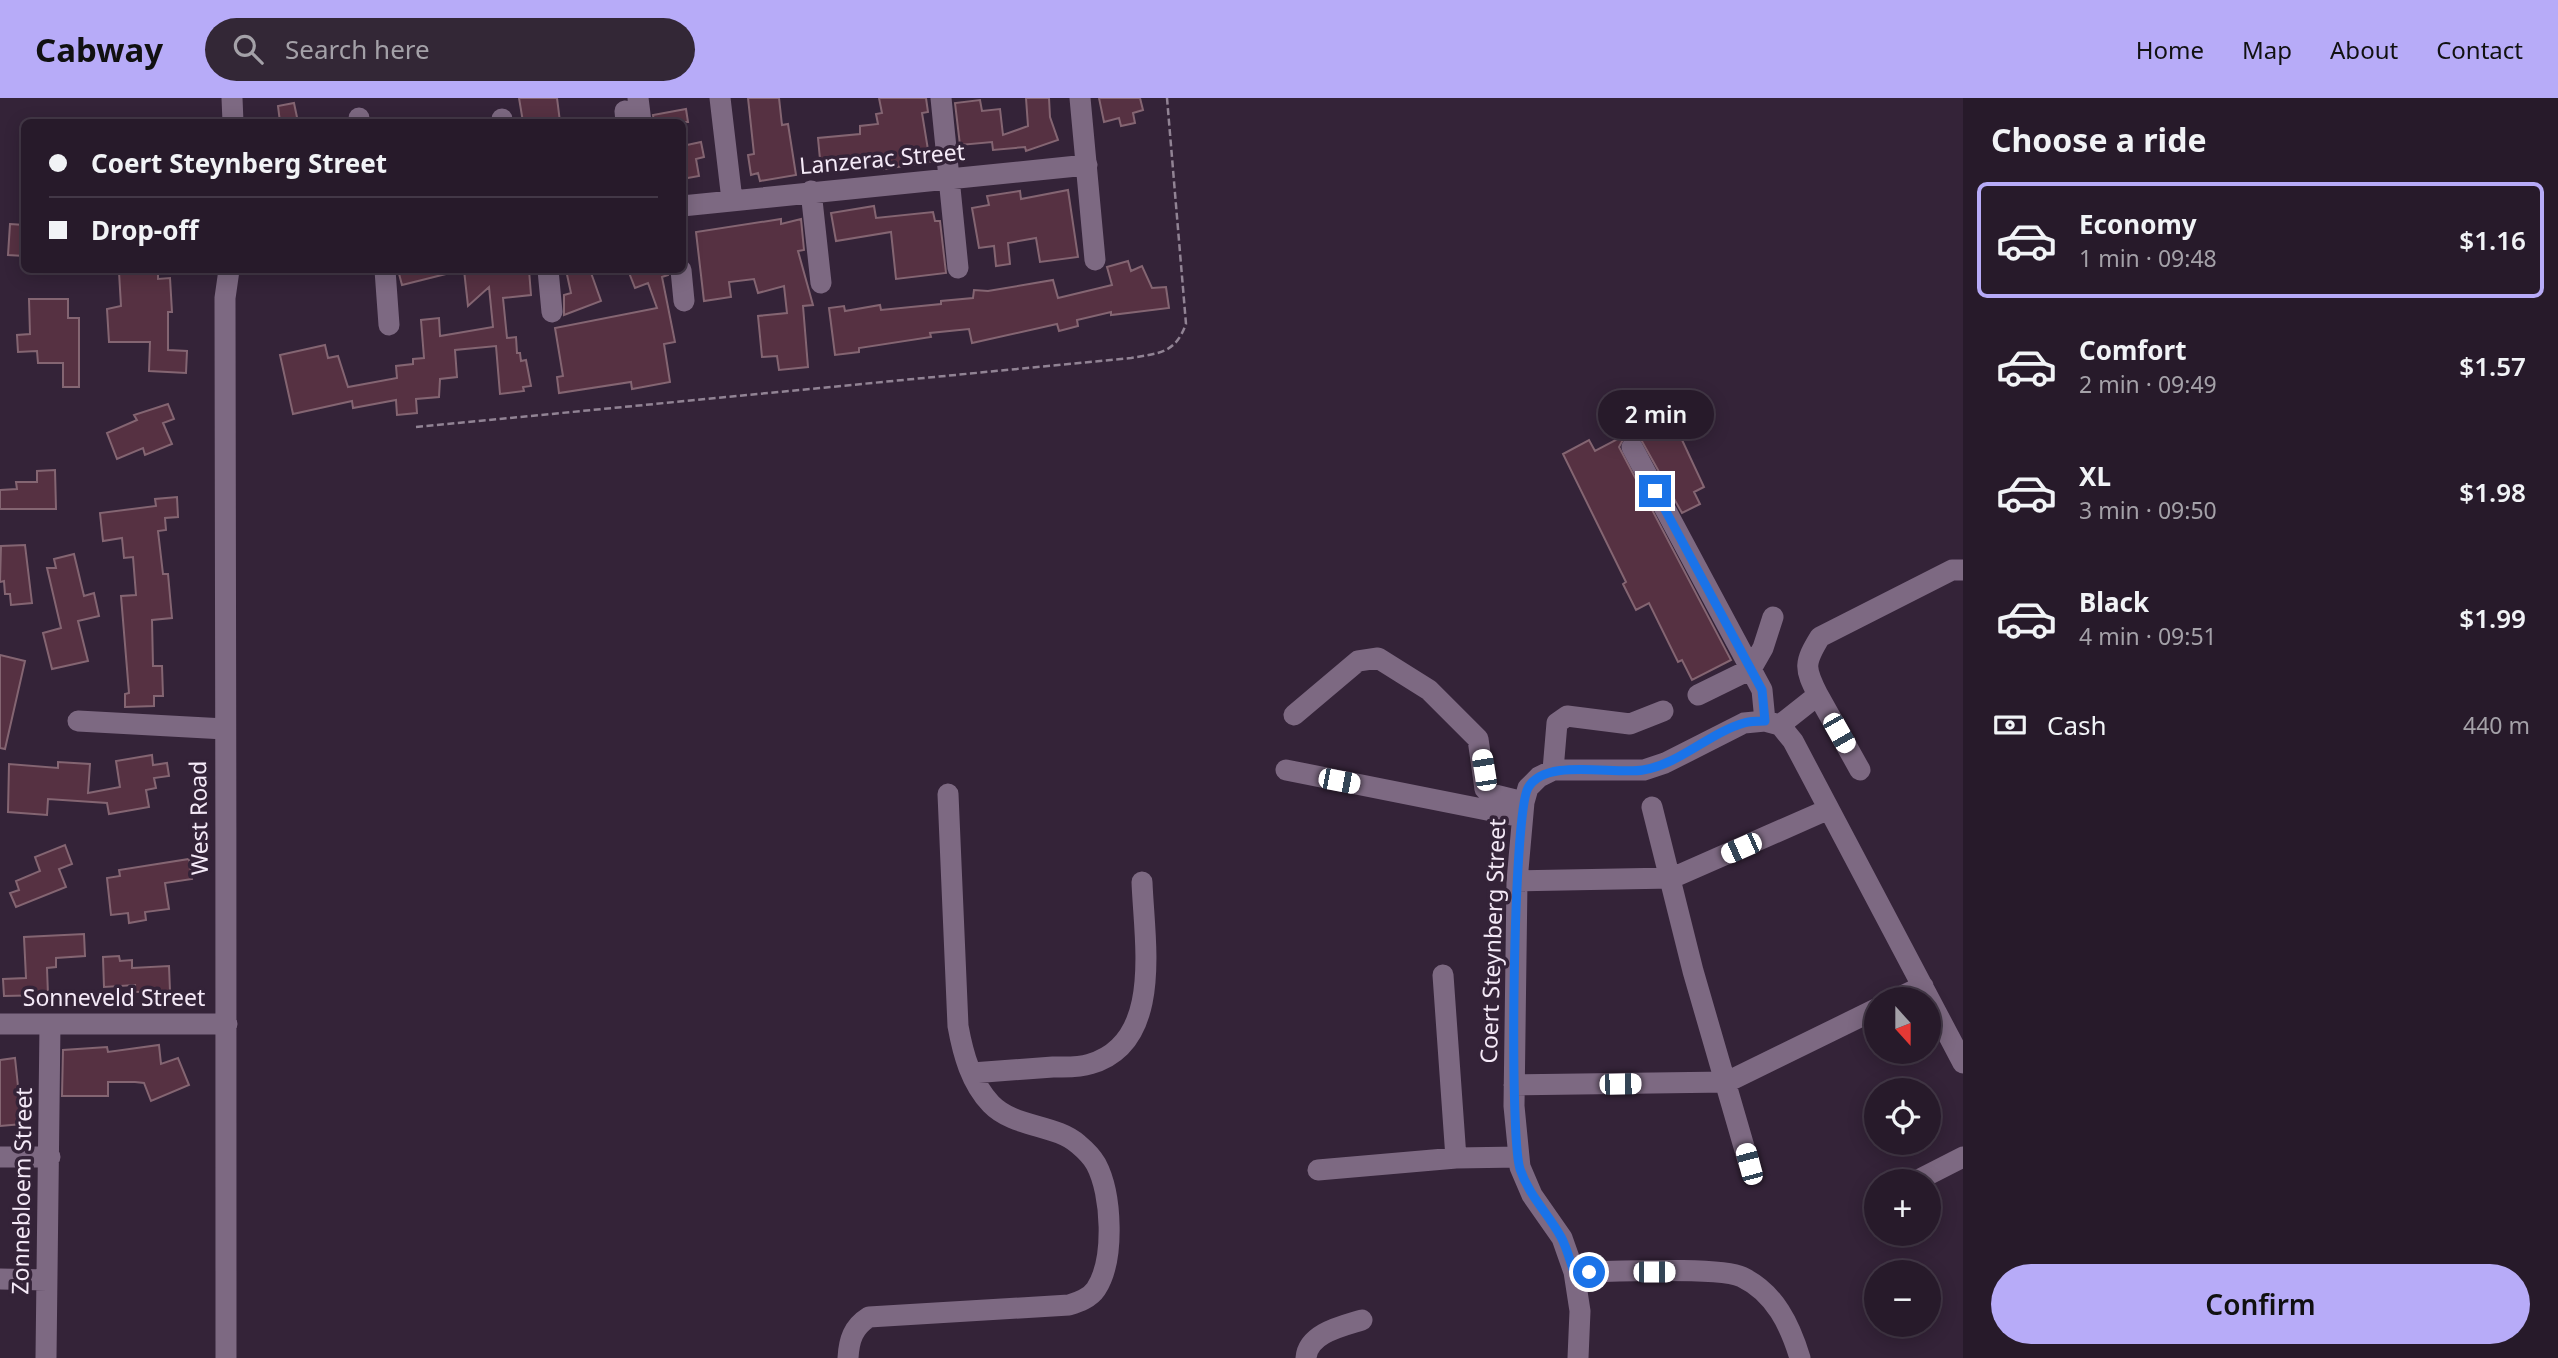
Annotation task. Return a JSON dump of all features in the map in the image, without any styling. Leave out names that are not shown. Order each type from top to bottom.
[{"type":"street","points":[[220,98],[220,119]]},
{"type":"street","points":[[232,98],[233,119]]},
{"type":"street","points":[[720,98],[732,200]]},
{"type":"street","points":[[941,98],[958,268]]},
{"type":"street","points":[[1080,98],[1095,260]]},
{"type":"street","name":"Lanzerac Street","points":[[686,206],[1087,165]]},
{"type":"street","points":[[811,191],[821,283]]},
{"type":"street","name":"West Road","points":[[226,273],[226,1358]]},
{"type":"street","points":[[384,273],[389,325]]},
{"type":"street","points":[[548,273],[552,312]]},
{"type":"street","points":[[681,273],[684,301]]},
{"type":"street","points":[[1632,447],[1762,690],[1772,723],[1793,741],[1963,1063]]},
{"type":"street","points":[[1860,770],[1807,673],[1808,657],[1820,638],[1952,570],[1963,570]]},
{"type":"street","points":[[1698,695],[1751,669],[1763,648],[1773,617]]},
{"type":"street","points":[[1294,715],[1358,661],[1378,658],[1429,690],[1478,739],[1485,789],[1523,809]]},
{"type":"street","points":[[1663,711],[1630,724],[1567,716],[1557,723],[1553,770],[1644,770],[1665,763],[1744,723],[1772,723],[1818,695]]},
{"type":"street","points":[[78,721],[225,729]]},
{"type":"street","points":[[1286,770],[1523,809]]},
{"type":"street","name":"Coert Steynberg Street","points":[[1553,770],[1539,777],[1528,788],[1523,809],[1517,881],[1514,1085],[1520,1167],[1532,1195],[1562,1238],[1574,1272],[1580,1311],[1578,1358]]},
{"type":"street","points":[[848,1358],[850,1339],[856,1327],[869,1317],[1069,1305],[1089,1296],[1095,1290],[1101,1278],[1108,1248],[1109,1227],[1096,1163],[1076,1142],[1027,1125],[993,1107],[980,1090],[972,1073],[958,1026],[948,794]]},
{"type":"street","points":[[1652,807],[1672,878],[1693,971],[1749,1164]]},
{"type":"street","points":[[1517,881],[1672,878],[1829,809]]},
{"type":"street","points":[[972,1073],[1090,1065],[1121,1046],[1136,1027],[1143,1007],[1145,976],[1142,882]]},
{"type":"street","points":[[1443,975],[1456,1158]]},
{"type":"street","points":[[1514,1085],[1727,1082],[1864,1015]]},
{"type":"street","name":"Sonneveld Street","points":[[0,1024],[227,1024]]},
{"type":"street","name":"Zonnebloem Street","points":[[46,1358],[50,1024]]},
{"type":"street","points":[[0,1157],[50,1157]]},
{"type":"street","points":[[1318,1170],[1456,1158],[1519,1157]]},
{"type":"street","points":[[1940,1169],[1963,1157]]},
{"type":"street","points":[[1574,1272],[1704,1272],[1740,1276],[1771,1297],[1793,1335],[1800,1358]]},
{"type":"street","points":[[0,1279],[47,1280]]},
{"type":"street","points":[[1306,1358],[1306,1352],[1325,1332],[1362,1320]]},
{"type":"path","points":[[416,427],[1131,358],[1163,352],[1175,345],[1186,324],[1167,98]]},
{"type":"building","points":[[519,98],[557,98],[560,119],[522,119]]},
{"type":"building","points":[[748,98],[779,98],[782,125],[788,124],[796,175],[760,181],[758,173],[751,175],[748,155],[754,154]]},
{"type":"building","points":[[879,98],[926,98],[928,112],[922,113],[930,162],[884,169],[884,164],[821,170],[818,138],[860,134],[860,126],[878,124],[876,114],[882,113]]},
{"type":"building","points":[[1026,98],[1049,98],[1050,117],[1058,140],[1026,151],[1025,147],[993,150],[992,142],[960,145],[955,103],[980,100],[982,111],[1000,109],[1003,135],[1028,126]]},
{"type":"building","points":[[1099,98],[1140,98],[1143,110],[1133,113],[1135,123],[1121,126],[1119,118],[1104,122]]},
{"type":"building","points":[[294,103],[297,119],[280,119],[278,106]]},
{"type":"building","points":[[686,109],[688,122],[686,119],[654,119],[653,115]]},
{"type":"building","points":[[701,142],[704,157],[696,159],[699,176],[686,178],[686,145]]},
{"type":"building","points":[[1068,190],[1078,257],[1040,262],[1036,238],[1008,243],[1010,264],[996,266],[994,246],[979,248],[972,208],[989,205],[987,196],[1020,191],[1021,199]]},
{"type":"building","points":[[874,206],[876,218],[933,212],[935,221],[940,221],[946,273],[896,279],[891,232],[836,241],[831,213]]},
{"type":"building","points":[[781,219],[781,224],[801,219],[804,250],[798,251],[813,305],[803,306],[808,367],[779,370],[777,356],[762,357],[758,316],[787,313],[784,286],[758,293],[754,279],[729,282],[731,297],[704,301],[696,232]]},
{"type":"building","points":[[10,224],[21,225],[21,256],[8,255]]},
{"type":"building","points":[[1128,261],[1131,271],[1142,266],[1152,288],[1166,287],[1169,308],[1111,315],[1111,312],[1077,320],[1078,326],[1059,331],[1057,324],[972,343],[969,329],[930,333],[931,337],[859,348],[859,352],[835,355],[829,308],[844,306],[845,311],[880,305],[881,310],[941,304],[941,301],[973,298],[974,290],[988,291],[1053,280],[1058,298],[1112,285],[1107,267]]},
{"type":"building","points":[[119,273],[158,273],[158,279],[170,278],[172,312],[168,312],[168,350],[187,351],[186,373],[149,371],[150,342],[109,342],[107,309],[121,306]]},
{"type":"building","points":[[399,273],[446,273],[446,274],[402,285]]},
{"type":"building","points":[[464,273],[529,273],[531,295],[503,298],[507,338],[516,337],[517,353],[520,353],[521,361],[526,360],[531,386],[523,387],[524,391],[500,394],[496,346],[455,350],[457,377],[440,379],[439,397],[416,399],[417,413],[397,415],[396,400],[353,408],[352,401],[293,414],[280,355],[325,345],[328,358],[338,356],[348,387],[397,378],[396,366],[413,364],[413,359],[424,358],[421,320],[439,318],[440,336],[493,327],[489,287],[468,306]]},
{"type":"building","points":[[567,273],[591,273],[601,301],[564,315],[564,295],[571,293]]},
{"type":"building","points":[[629,273],[668,273],[662,277],[675,342],[664,344],[670,382],[632,389],[631,382],[559,393],[557,377],[563,376],[555,328],[657,308],[648,283],[635,288]]},
{"type":"building","points":[[29,299],[68,299],[68,318],[79,318],[79,387],[63,387],[63,363],[38,363],[37,351],[18,352],[17,335],[30,334]]},
{"type":"building","points":[[168,404],[174,419],[163,423],[172,444],[145,455],[143,448],[117,459],[107,433],[137,420],[134,415]]},
{"type":"building","points":[[1669,412],[1704,487],[1694,492],[1700,504],[1682,513],[1639,436],[1625,436],[1619,447],[1731,660],[1692,680],[1682,660],[1678,662],[1649,603],[1636,610],[1623,584],[1626,582],[1563,454],[1589,440],[1595,451]]},
{"type":"building","points":[[55,470],[56,509],[0,509],[0,490],[17,489],[16,482],[37,482],[37,471]]},
{"type":"building","points":[[177,497],[178,517],[165,518],[166,530],[158,531],[163,574],[168,574],[172,618],[152,620],[153,666],[162,666],[163,696],[154,696],[154,706],[125,707],[125,694],[129,693],[121,596],[136,595],[133,557],[124,558],[122,538],[103,541],[100,513],[156,506],[155,499]]},
{"type":"building","points":[[25,545],[32,603],[11,605],[10,594],[5,594],[4,581],[0,582],[1,546]]},
{"type":"building","points":[[74,554],[84,596],[94,593],[99,616],[78,621],[88,661],[52,669],[43,633],[61,628],[47,568],[56,568],[54,559]]},
{"type":"building","points":[[0,655],[25,661],[5,749],[0,748]]},
{"type":"building","points":[[152,755],[153,765],[167,763],[169,776],[154,778],[156,788],[146,790],[149,807],[109,814],[107,803],[48,799],[47,815],[8,812],[9,764],[58,768],[58,762],[90,764],[88,793],[120,787],[116,761]]},
{"type":"building","points":[[65,845],[72,864],[59,869],[66,887],[16,907],[10,893],[19,890],[16,881],[40,871],[35,857]]},
{"type":"building","points":[[189,859],[192,879],[165,883],[169,909],[145,912],[146,920],[129,923],[128,913],[111,915],[107,878],[120,876],[119,870]]},
{"type":"building","points":[[84,934],[85,956],[56,958],[56,967],[47,968],[48,995],[4,996],[3,979],[26,978],[24,937]]},
{"type":"building","points":[[119,956],[120,961],[132,960],[132,968],[169,966],[170,991],[135,992],[135,985],[104,987],[103,957]]},
{"type":"building","points":[[159,1045],[161,1064],[178,1058],[189,1085],[151,1101],[144,1083],[135,1082],[108,1082],[108,1096],[62,1096],[63,1050],[107,1047],[108,1052]]},
{"type":"building","points":[[15,1058],[22,1124],[0,1126],[0,1060]]},
{"type":"route","points":[[1589,1272],[1574,1272],[1562,1238],[1532,1195],[1520,1167],[1514,1106],[1517,881],[1524,802],[1528,788],[1539,777],[1553,770],[1644,770],[1665,763],[1744,723],[1765,721],[1762,690],[1655,491]]}]
